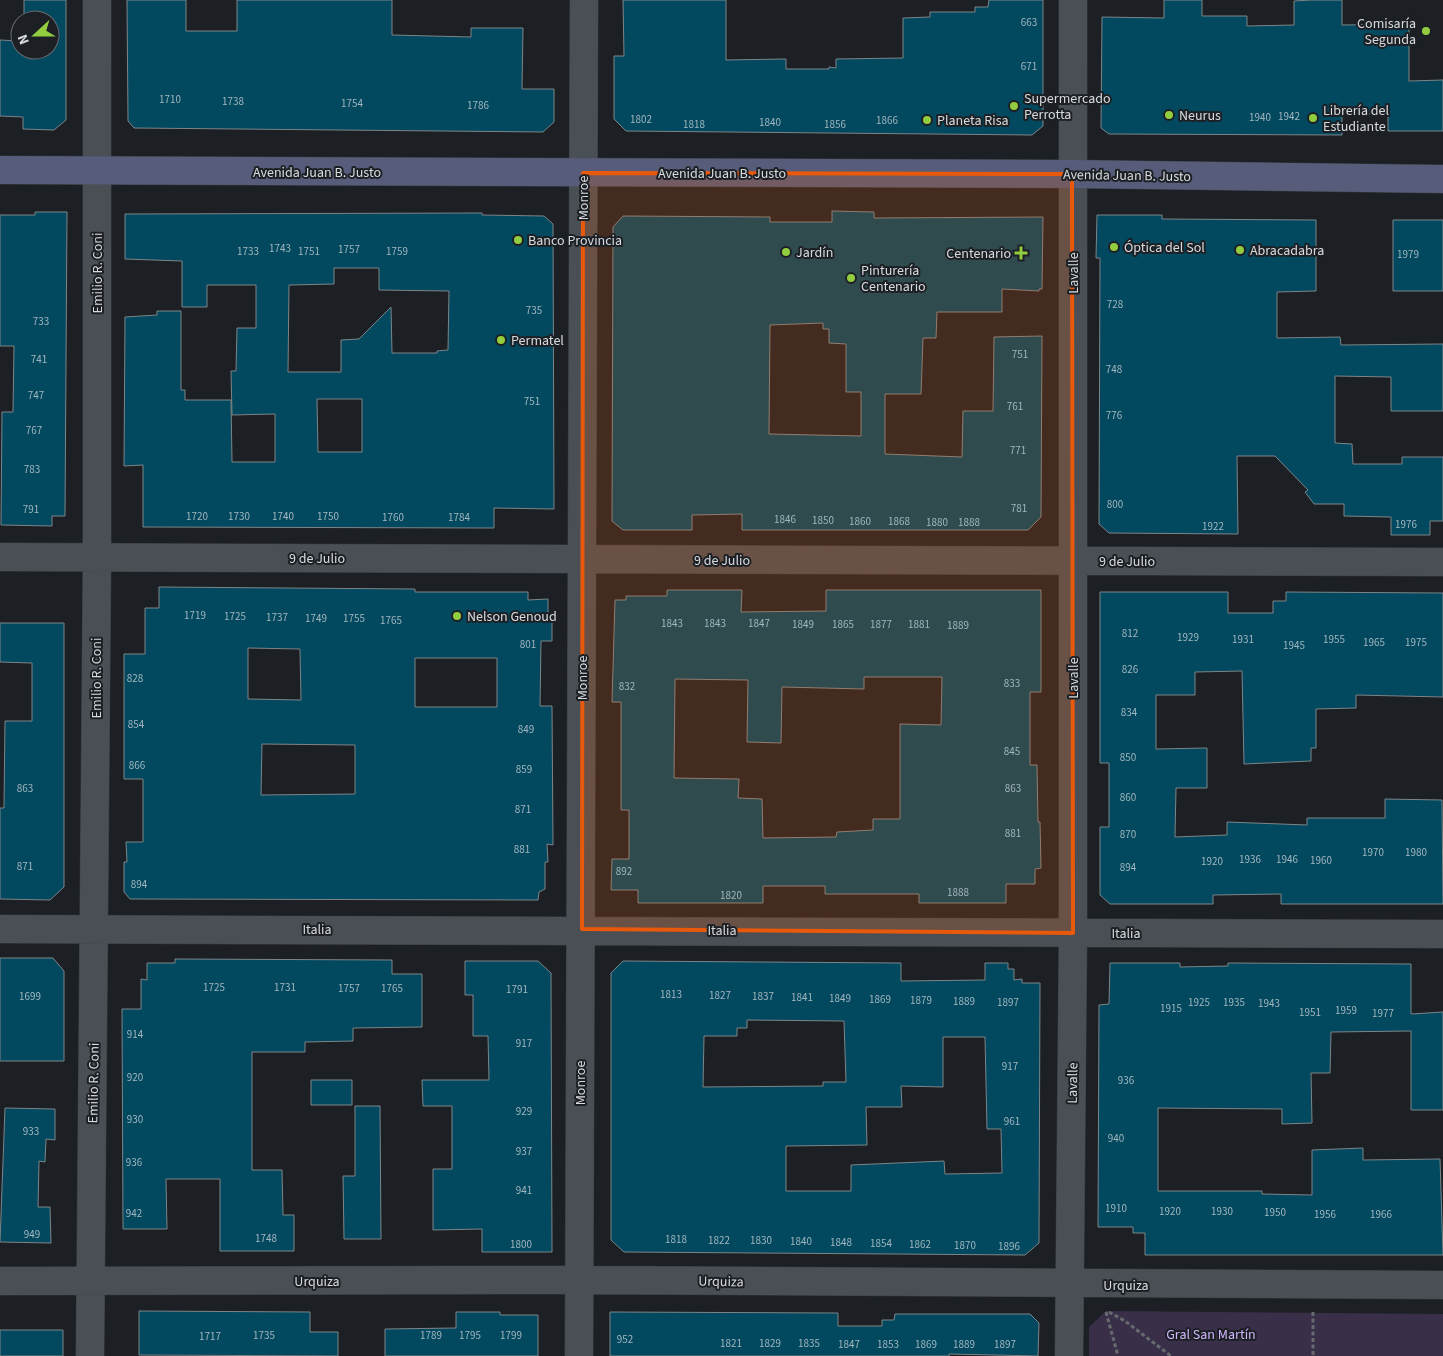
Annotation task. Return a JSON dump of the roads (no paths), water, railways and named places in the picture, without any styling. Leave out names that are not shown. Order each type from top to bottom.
[{"type":"main road","name":"Avenida Juan B. Justo","points":[[0,170],[1072,174],[1443,179]]},
{"type":"street","name":"Emilio R. Coni","points":[[90,1356],[97,558],[97,0]]},
{"type":"street","name":"Monroe","points":[[579,1356],[584,0]]},
{"type":"street","name":"Lavalle","points":[[1069,1356],[1073,933],[1073,0]]},
{"type":"street","name":"9 de Julio","points":[[0,557],[1443,562]]},
{"type":"street","name":"Italia","points":[[0,929],[582,929],[1443,934]]},
{"type":"street","name":"Urquiza","points":[[0,1281],[579,1280],[1443,1285]]},
{"type":"place","name":"Comisaría Segunda","points":[[1426,31]]},
{"type":"place","name":"Supermercado Perrotta","points":[[1014,106]]},
{"type":"place","name":"Neurus","points":[[1169,115]]},
{"type":"place","name":"Librería del Estudiante","points":[[1313,118]]},
{"type":"place","name":"Planeta Risa","points":[[927,120]]},
{"type":"place","name":"Banco Provincia","points":[[518,240]]},
{"type":"place","name":"Óptica del Sol","points":[[1114,247]]},
{"type":"place","name":"Abracadabra","points":[[1240,250]]},
{"type":"place","name":"Jardín","points":[[786,252]]},
{"type":"place","name":"Centenario","points":[[1021,253]]},
{"type":"place","name":"Pinturería Centenario","points":[[851,278]]},
{"type":"place","name":"Permatel","points":[[501,340]]},
{"type":"place","name":"Nelson Genoud","points":[[457,616]]},
{"type":"park label","name":"Gral San Martín","points":[[1211,1334]]}]
